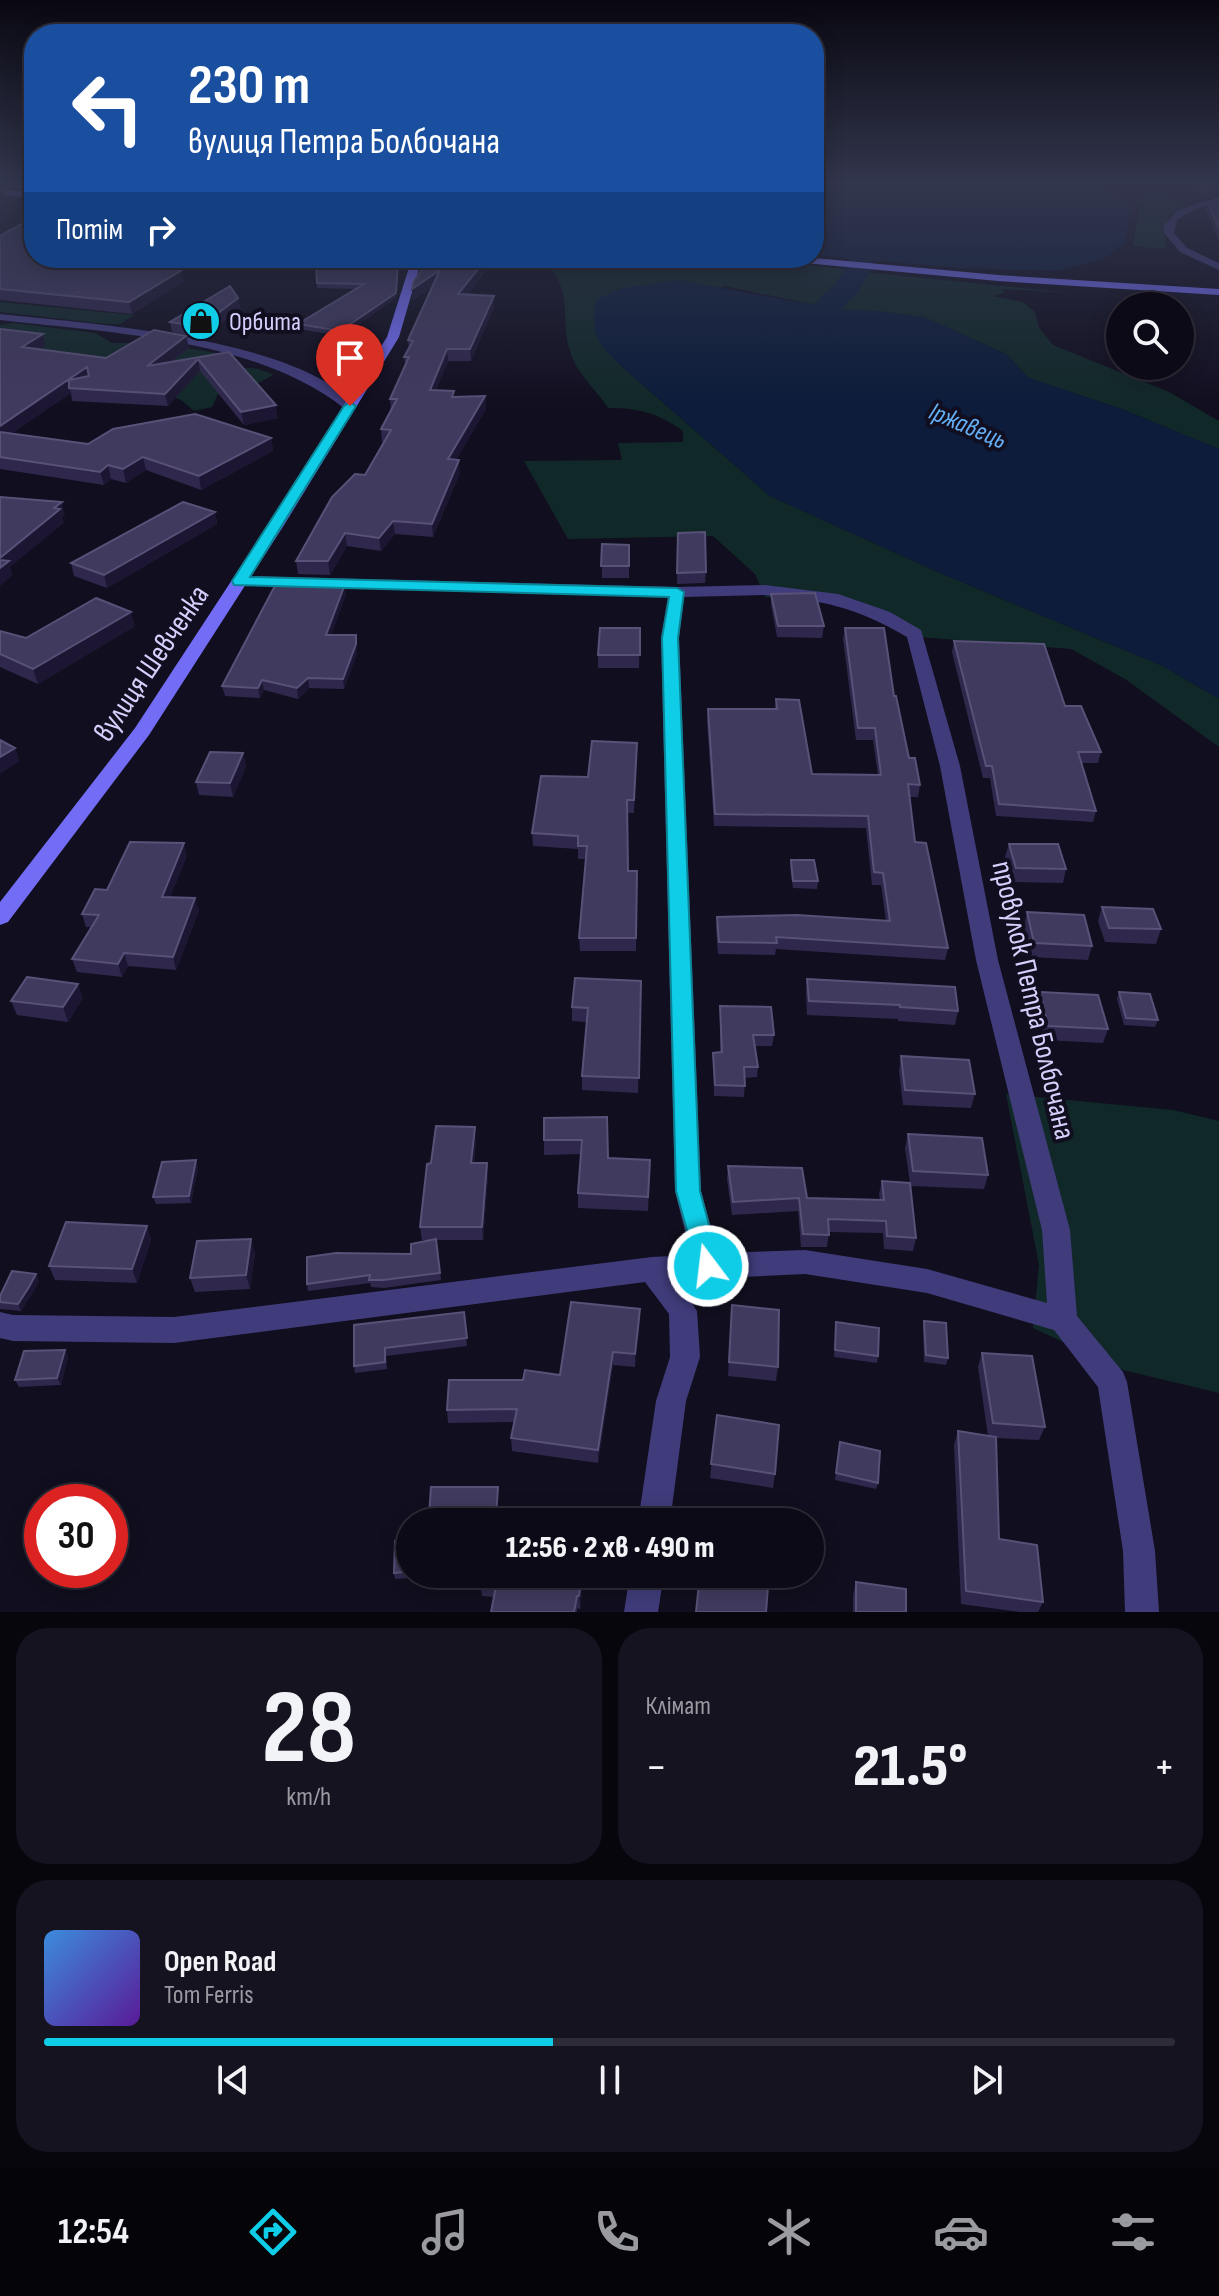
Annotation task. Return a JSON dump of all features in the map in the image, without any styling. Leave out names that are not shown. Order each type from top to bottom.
[{"type":"street","points":[[1198,256],[1219,267]]},
{"type":"street","points":[[824,262],[1218,291]]},
{"type":"street","name":"вулиця Шевченка","points":[[0,917],[150,720],[240,581],[393,337],[414,268]]},
{"type":"street","points":[[0,317],[226,350],[265,361],[339,392],[350,406]]},
{"type":"street","points":[[240,581],[677,592],[670,638],[688,1191],[708,1266]]},
{"type":"street","name":"провулок Петра Болбочана","points":[[677,592],[765,590],[832,597],[884,616],[915,634],[950,766],[987,960],[1056,1230],[1063,1320]]},
{"type":"street","points":[[0,1325],[13,1328],[174,1330],[652,1269],[708,1266],[805,1262],[927,1281],[1063,1320],[1112,1382],[1139,1551],[1142,1612]]},
{"type":"street","points":[[652,1269],[683,1311],[685,1357],[671,1401],[656,1508]]},
{"type":"street","points":[[641,1612],[645,1588]]},
{"type":"green space","points":[[824,267],[853,270],[846,282],[853,285],[864,272],[1073,293],[1003,289],[1004,293],[992,296],[1023,302],[1035,312],[1039,328],[1053,345],[1106,366],[1106,380],[1139,380],[1169,392],[1219,421],[1219,449],[1119,408],[1029,378],[1006,354],[924,317],[842,310],[724,286],[620,365],[770,496],[940,573],[1163,666],[1219,699],[1219,747],[1125,679],[1071,649],[905,636],[881,619],[829,600],[765,597],[755,574],[713,536],[568,539],[524,461],[622,460],[618,443],[683,442],[683,431],[656,416],[629,409],[608,408],[577,367],[570,351],[561,288],[551,268]]},
{"type":"green space","points":[[0,302],[134,315],[120,324],[107,324],[0,312]]},
{"type":"green space","points":[[13,323],[95,333],[112,343],[160,343],[216,353],[209,370],[254,368],[273,375],[251,387],[218,394],[212,407],[194,411],[181,400],[163,393],[75,385],[0,331],[0,325]]},
{"type":"green space","points":[[1006,1094],[1173,1110],[1219,1121],[1219,1393],[1123,1370],[1033,1328],[1039,1265]]},
{"type":"water","points":[[828,256],[1107,256],[1058,271],[959,268]]},
{"type":"water","points":[[679,280],[842,310],[924,317],[1006,354],[1029,378],[1119,408],[1219,449],[1219,699],[1163,666],[940,573],[770,496],[620,365],[597,336],[594,321],[596,299],[623,288]]},
{"type":"building","points":[[0,256],[24,256],[24,268],[182,270],[129,302],[0,289]]},
{"type":"building","points":[[316,268],[398,268],[396,293],[340,331],[298,324],[364,284],[317,283]]},
{"type":"building","points":[[423,268],[479,268],[458,294],[494,296],[470,349],[447,349],[430,390],[454,391],[452,397],[485,396],[448,459],[459,460],[432,524],[393,521],[379,538],[345,533],[328,561],[296,561],[332,497],[355,474],[365,475],[391,430],[381,429],[397,399],[390,399],[409,357],[404,357],[413,341],[408,340],[440,270],[412,289]]},
{"type":"building","points":[[230,286],[238,298],[200,327],[170,322]]},
{"type":"building","points":[[0,329],[43,334],[22,347],[106,358],[154,330],[186,336],[147,366],[229,352],[276,405],[241,412],[198,359],[165,394],[69,388],[69,380],[89,376],[87,367],[0,426]]},
{"type":"building","points":[[195,414],[271,438],[199,476],[143,457],[123,469],[108,465],[100,472],[0,457],[0,432],[88,444],[113,429]]},
{"type":"building","points":[[0,497],[62,502],[54,508],[60,509],[0,558]]},
{"type":"building","points":[[183,502],[215,512],[104,575],[71,563]]},
{"type":"building","points":[[705,532],[706,572],[677,573],[678,533]]},
{"type":"building","points":[[602,544],[629,545],[629,566],[601,566]]},
{"type":"building","points":[[278,580],[319,580],[317,584],[345,584],[326,635],[356,635],[356,644],[343,679],[308,678],[297,688],[262,680],[258,688],[222,686]]},
{"type":"building","points":[[815,593],[824,626],[778,626],[771,594]]},
{"type":"building","points":[[96,598],[131,612],[33,669],[0,654],[0,631],[26,638]]},
{"type":"building","points":[[600,628],[640,628],[640,655],[598,655]]},
{"type":"building","points":[[845,628],[884,628],[894,696],[909,758],[915,758],[920,785],[908,784],[915,842],[926,843],[948,948],[776,937],[777,943],[719,942],[717,917],[797,915],[890,921],[883,873],[874,872],[868,816],[715,814],[708,709],[777,709],[776,699],[799,700],[812,774],[881,775],[875,728],[858,728]]},
{"type":"building","points":[[954,641],[1044,644],[1065,706],[1081,706],[1101,752],[1078,752],[1096,811],[999,804],[992,766],[986,766]]},
{"type":"building","points":[[0,740],[15,748],[0,757]]},
{"type":"building","points":[[592,741],[637,743],[634,800],[627,800],[628,871],[637,871],[636,938],[579,938],[587,846],[578,846],[578,836],[532,833],[541,776],[588,777]]},
{"type":"building","points":[[210,752],[243,753],[230,783],[196,782]]},
{"type":"building","points":[[130,842],[184,843],[162,897],[195,898],[173,957],[124,953],[118,964],[72,959],[99,915],[82,914],[95,889],[107,890]]},
{"type":"building","points":[[1009,844],[1058,844],[1066,869],[1016,868]]},
{"type":"building","points":[[791,860],[814,860],[818,881],[793,881]]},
{"type":"building","points":[[1102,907],[1153,909],[1161,929],[1109,928]]},
{"type":"building","points":[[1027,912],[1084,915],[1092,946],[1034,943]]},
{"type":"building","points":[[27,977],[78,984],[63,1007],[11,1001]]},
{"type":"building","points":[[575,978],[641,981],[639,1078],[582,1076],[588,1008],[572,1007]]},
{"type":"building","points":[[807,979],[955,987],[958,1011],[809,1001]]},
{"type":"building","points":[[1040,992],[1098,995],[1108,1029],[1048,1026]]},
{"type":"building","points":[[1119,992],[1150,994],[1158,1020],[1126,1018]]},
{"type":"building","points":[[720,1006],[771,1007],[774,1035],[753,1035],[758,1067],[744,1067],[745,1086],[715,1085],[713,1053],[722,1052]]},
{"type":"building","points":[[901,1056],[969,1060],[975,1094],[905,1090]]},
{"type":"building","points":[[607,1117],[608,1158],[650,1160],[648,1197],[578,1193],[582,1140],[544,1140],[544,1118]]},
{"type":"building","points":[[436,1126],[475,1127],[471,1163],[487,1163],[482,1227],[420,1227],[427,1164],[431,1163]]},
{"type":"building","points":[[908,1134],[982,1138],[988,1175],[913,1171]]},
{"type":"building","points":[[196,1160],[189,1196],[153,1197],[162,1162]]},
{"type":"building","points":[[728,1166],[802,1168],[807,1198],[884,1200],[882,1181],[910,1183],[916,1238],[887,1236],[886,1221],[828,1219],[829,1235],[803,1234],[799,1198],[733,1202]]},
{"type":"building","points":[[66,1222],[147,1226],[132,1269],[49,1266]]},
{"type":"building","points":[[251,1239],[246,1275],[190,1278],[197,1241]]},
{"type":"building","points":[[436,1239],[440,1273],[383,1280],[369,1280],[370,1275],[307,1284],[307,1257],[336,1253],[411,1254],[411,1244]]},
{"type":"building","points":[[12,1271],[36,1274],[18,1304],[0,1302]]},
{"type":"building","points":[[571,1302],[640,1309],[635,1354],[613,1352],[598,1450],[511,1438],[517,1409],[447,1410],[449,1380],[523,1380],[525,1370],[560,1375]]},
{"type":"building","points":[[732,1305],[779,1310],[778,1367],[729,1362]]},
{"type":"building","points":[[464,1312],[467,1338],[385,1348],[385,1362],[354,1366],[354,1325]]},
{"type":"building","points":[[924,1321],[946,1323],[948,1358],[926,1355]]},
{"type":"building","points":[[836,1322],[879,1328],[878,1356],[835,1350]]},
{"type":"building","points":[[65,1350],[57,1378],[15,1380],[24,1351]]},
{"type":"building","points":[[982,1353],[1032,1356],[1045,1427],[993,1423]]},
{"type":"building","points":[[717,1415],[779,1425],[775,1474],[711,1464]]},
{"type":"building","points":[[958,1431],[996,1437],[999,1539],[1037,1545],[1043,1602],[966,1591]]},
{"type":"building","points":[[840,1442],[880,1451],[878,1483],[836,1473]]},
{"type":"building","points":[[431,1487],[498,1487],[497,1508],[430,1508]]},
{"type":"building","points":[[395,1541],[396,1573],[394,1573]]},
{"type":"building","points":[[856,1582],[906,1589],[906,1612],[856,1612]]},
{"type":"building","points":[[496,1588],[580,1588],[574,1612],[491,1612]]},
{"type":"building","points":[[699,1588],[768,1588],[766,1612],[696,1612]]},
{"type":"waterway","name":"Іржавець","points":[[824,365],[811,322],[847,288],[861,264]]},
{"type":"place","name":"Орбита","points":[[201,321]]},
{"type":"route","points":[[350,406],[240,581],[677,592],[670,638],[688,1191],[708,1266]]}]
